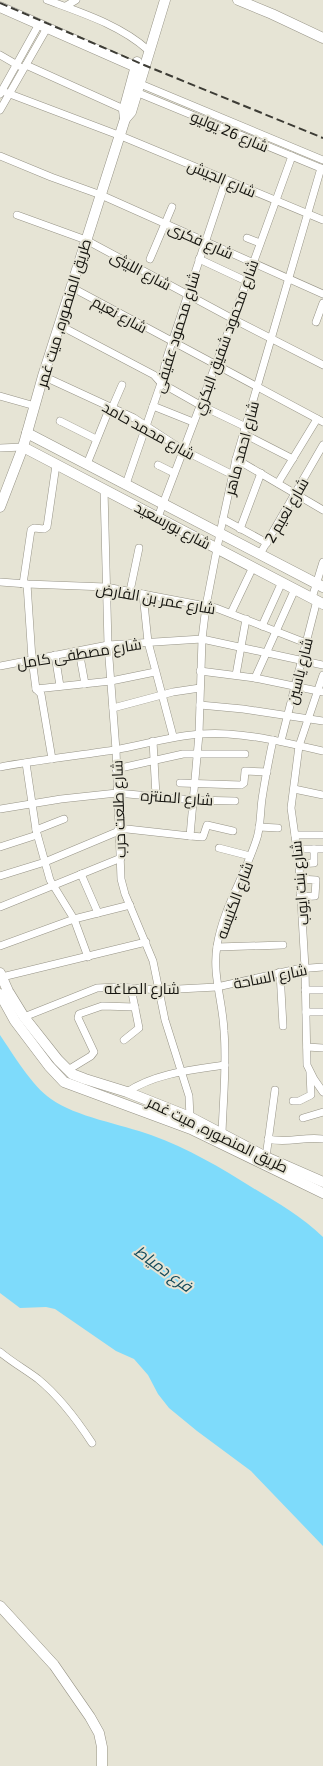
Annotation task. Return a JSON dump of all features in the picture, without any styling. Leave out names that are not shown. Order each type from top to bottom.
[{"type":"main road","name":"طريق المنصوره, ميت غمر","points":[[127,114],[137,87],[158,0]]},
{"type":"main road","name":"طريق المنصوره, ميت غمر","points":[[0,507],[2,496],[23,447],[59,325],[121,136],[136,67],[146,47],[165,0]]},
{"type":"main road","points":[[238,0],[323,38]]},
{"type":"main road","points":[[0,8],[136,67]]},
{"type":"main road","name":"شارع بورسعيد","points":[[27,433],[320,585]]},
{"type":"main road","name":"شارع بورسعيد","points":[[23,447],[317,601]]},
{"type":"main road","points":[[60,466],[71,462],[71,455]]},
{"type":"main road","points":[[80,476],[80,468],[87,464]]},
{"type":"main road","name":"طريق المنصوره, ميت غمر","points":[[1,975],[24,1017],[68,1070],[85,1079],[127,1092],[190,1117],[266,1157],[323,1182]]},
{"type":"main road","name":"طريق المنصوره, ميت غمر","points":[[0,994],[15,1021],[49,1066],[64,1082],[191,1129],[323,1194]]},
{"type":"main road","points":[[0,1606],[54,1665],[90,1717],[99,1733],[102,1747],[102,1766]]},
{"type":"street","points":[[47,0],[102,21],[146,47]]},
{"type":"street","points":[[66,6],[76,0]]},
{"type":"street","points":[[1,93],[22,54],[43,26]]},
{"type":"street","points":[[0,110],[26,64],[43,26]]},
{"type":"street","points":[[22,54],[26,64]]},
{"type":"street","points":[[0,55],[16,65],[26,64],[127,114]]},
{"type":"street","name":"شارع 26 يوليو","points":[[137,87],[322,169]]},
{"type":"street","name":"شارع 26 يوليو","points":[[137,87],[323,160]]},
{"type":"street","name":"شارع الجيش","points":[[1,93],[9,94],[121,136],[323,220]]},
{"type":"street","name":"شارع فكرى","points":[[0,156],[50,177],[101,195],[323,294]]},
{"type":"street","name":"شارع محمود شفيق البكري","points":[[158,517],[233,319],[292,156]]},
{"type":"street","name":"شارع احمد ماهر","points":[[190,836],[199,734],[202,639],[206,606],[217,548],[236,459],[322,169]]},
{"type":"street","name":"شارع محمود عفيفى","points":[[126,484],[161,383],[172,342],[226,180]]},
{"type":"street","points":[[150,259],[172,207]]},
{"type":"street","name":"شارع الليثى","points":[[17,215],[86,240],[233,319],[323,365]]},
{"type":"street","points":[[247,238],[260,243]]},
{"type":"street","points":[[199,259],[246,281]]},
{"type":"street","name":"شارع نعيم","points":[[71,287],[320,420],[278,483]]},
{"type":"street","points":[[316,322],[323,303]]},
{"type":"street","points":[[59,325],[154,375],[161,383],[293,459]]},
{"type":"street","name":"شارع محمد حامد","points":[[43,376],[134,418],[183,450],[233,475]]},
{"type":"street","points":[[87,464],[96,439],[122,385]]},
{"type":"street","points":[[0,396],[35,406]]},
{"type":"street","points":[[153,406],[193,422]]},
{"type":"street","points":[[60,421],[96,439]]},
{"type":"street","name":"شارع نعيم 2","points":[[260,554],[320,457],[323,445]]},
{"type":"street","points":[[0,448],[23,447]]},
{"type":"street","points":[[236,459],[323,510]]},
{"type":"street","points":[[52,759],[41,694],[36,689],[25,584],[31,530],[34,528],[44,529],[47,527],[60,466]]},
{"type":"street","points":[[158,466],[174,473]]},
{"type":"street","points":[[240,529],[261,473]]},
{"type":"street","name":"شارع طلعت حرب","points":[[104,489],[108,645],[116,750],[118,830],[122,886],[146,942],[152,961],[165,1020],[189,1096],[190,1117]]},
{"type":"street","points":[[223,519],[267,543]]},
{"type":"street","points":[[130,591],[139,548]]},
{"type":"street","name":"شارع ياسين","points":[[277,740],[288,715],[302,661],[317,601],[323,562]]},
{"type":"street","points":[[231,613],[253,567]]},
{"type":"street","name":"شارع عمر بن الفارض","points":[[0,582],[106,587],[206,606],[231,613],[306,643]]},
{"type":"street","points":[[262,626],[282,582]]},
{"type":"street","points":[[255,678],[295,589]]},
{"type":"street","points":[[143,594],[148,642],[173,736]]},
{"type":"street","points":[[236,675],[246,619]]},
{"type":"street","name":"شارع مصطفى كامل","points":[[0,666],[108,645],[202,639],[323,666]]},
{"type":"street","points":[[79,651],[85,684]]},
{"type":"street","points":[[55,655],[60,686]]},
{"type":"street","points":[[200,671],[255,678],[320,691]]},
{"type":"street","points":[[36,689],[110,681],[155,672]]},
{"type":"street","name":"شارع بنت ايوب","points":[[323,675],[320,691],[299,746],[291,808],[300,879],[308,1066],[310,1073],[323,1092]]},
{"type":"street","points":[[113,708],[161,695],[200,688]]},
{"type":"street","points":[[200,705],[288,715],[323,721]]},
{"type":"street","points":[[0,768],[116,750],[173,736],[199,734],[227,734],[277,740],[323,751]]},
{"type":"street","name":"شارع الكنيسه","points":[[222,1134],[225,1065],[223,1014],[217,987],[217,947],[227,910],[250,856],[259,827],[267,772],[277,740]]},
{"type":"street","points":[[153,741],[156,796]]},
{"type":"street","points":[[116,769],[169,756],[197,754],[245,754]]},
{"type":"street","points":[[26,763],[37,833],[45,862],[54,886],[74,919],[88,957]]},
{"type":"street","points":[[180,783],[240,785],[243,784],[245,771],[267,772]]},
{"type":"street","points":[[294,789],[323,795]]},
{"type":"street","name":"شارع المنتزه","points":[[0,809],[117,793],[193,800],[235,801]]},
{"type":"street","points":[[0,847],[37,833],[64,819]]},
{"type":"street","points":[[0,876],[45,862],[118,830],[203,837],[207,825],[233,831]]},
{"type":"street","points":[[259,827],[278,828]]},
{"type":"street","points":[[295,835],[323,835]]},
{"type":"street","points":[[219,848],[250,856]]},
{"type":"street","points":[[297,849],[323,849]]},
{"type":"street","points":[[299,864],[314,863],[314,849]]},
{"type":"street","points":[[0,907],[121,858]]},
{"type":"street","points":[[81,874],[98,913]]},
{"type":"street","points":[[300,879],[316,880],[315,896],[300,897]]},
{"type":"street","points":[[0,946],[74,919],[130,905]]},
{"type":"street","points":[[1,975],[88,957],[146,942]]},
{"type":"street","points":[[217,947],[283,944]]},
{"type":"street","name":"شارع الساحة","points":[[217,987],[280,972],[323,967]]},
{"type":"street","points":[[280,972],[283,1026]]},
{"type":"street","name":"شارع الصاغه","points":[[24,1017],[98,988],[159,990],[217,987]]},
{"type":"street","points":[[124,1040],[140,1028],[131,988]]},
{"type":"street","points":[[305,990],[323,990]]},
{"type":"street","points":[[68,1070],[91,1056],[93,1050],[78,1018],[78,1014],[102,1006],[136,1008]]},
{"type":"street","points":[[306,1012],[323,1012]]},
{"type":"street","points":[[307,1047],[323,1048]]},
{"type":"street","points":[[127,1092],[146,1082],[181,1071],[225,1065]]},
{"type":"street","points":[[293,1101],[299,1101],[311,1094],[310,1073]]},
{"type":"street","points":[[266,1157],[274,1090]]},
{"type":"street","points":[[303,1118],[323,1112]]},
{"type":"street","points":[[268,1139],[282,1142],[310,1138],[323,1139]]},
{"type":"street","points":[[0,1352],[39,1380],[52,1392],[74,1416],[92,1443]]},
{"type":"water","name":"فرع دمياط","points":[[0,1035],[30,1078],[51,1099],[73,1111],[151,1135],[191,1152],[281,1205],[307,1223],[323,1237],[323,1546],[251,1471],[169,1408],[158,1394],[148,1375],[134,1359],[116,1351],[55,1309],[46,1307],[20,1308],[0,1293]]},
{"type":"railway","points":[[0,3],[144,65],[323,138]]}]
